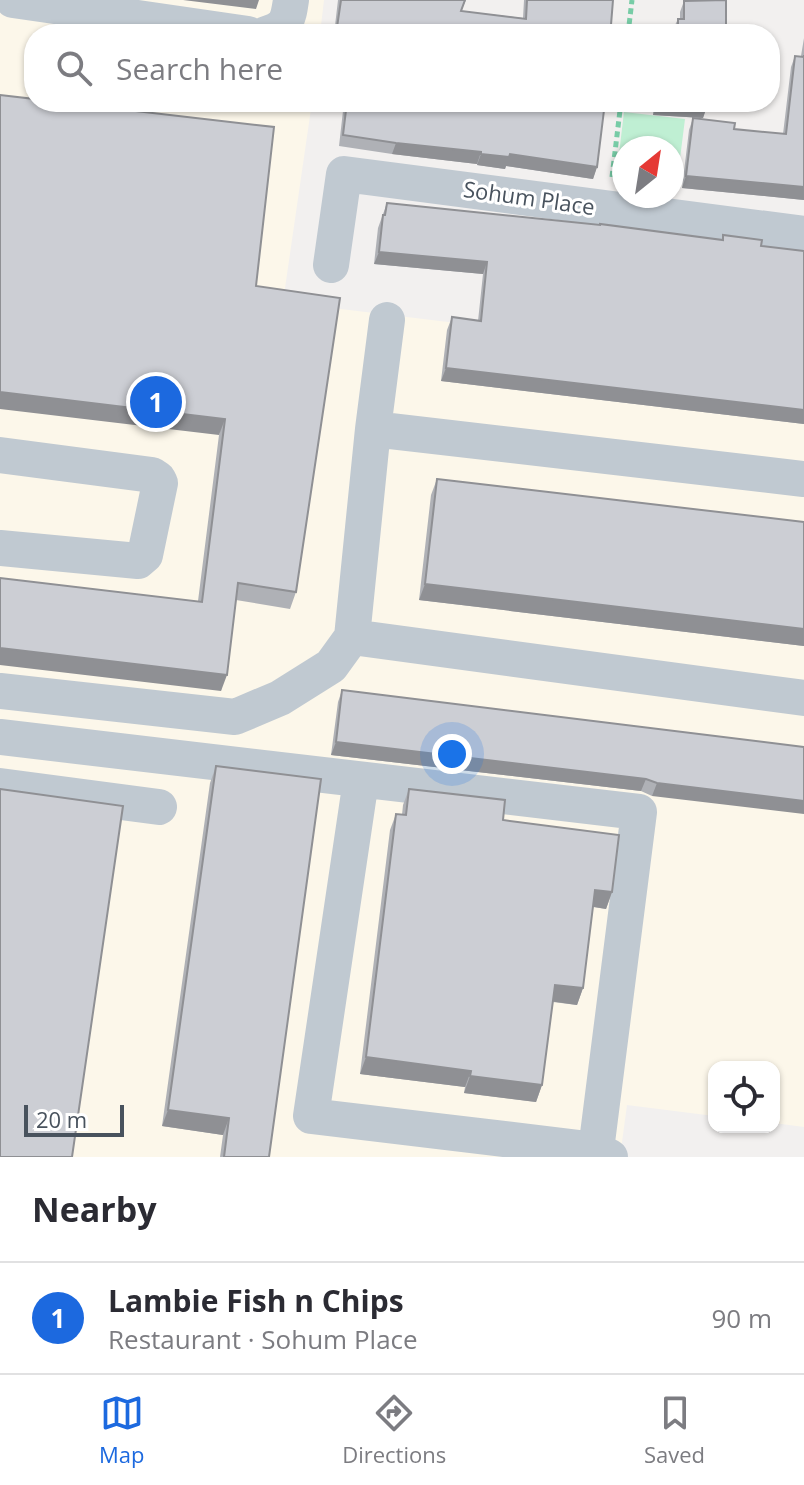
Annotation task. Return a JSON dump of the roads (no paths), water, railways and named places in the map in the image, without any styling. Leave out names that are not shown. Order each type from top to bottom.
[{"type":"street","points":[[13,0],[179,24]]},
{"type":"street","points":[[283,24],[288,19],[291,0]]},
{"type":"street","name":"Sohum Place","points":[[331,265],[344,174],[804,234]]},
{"type":"street","points":[[0,691],[235,717],[280,698],[331,666],[352,637],[387,320]]},
{"type":"street","points":[[373,429],[804,479]]},
{"type":"street","points":[[0,455],[152,475],[160,483],[145,555],[138,561],[0,548]]},
{"type":"street","points":[[352,637],[804,698]]},
{"type":"street","points":[[0,737],[639,812],[603,1154],[311,1116],[361,780]]},
{"type":"street","points":[[0,786],[159,807]]},
{"type":"place","name":"Lambie Fish n Chips","points":[[156,402]]}]
